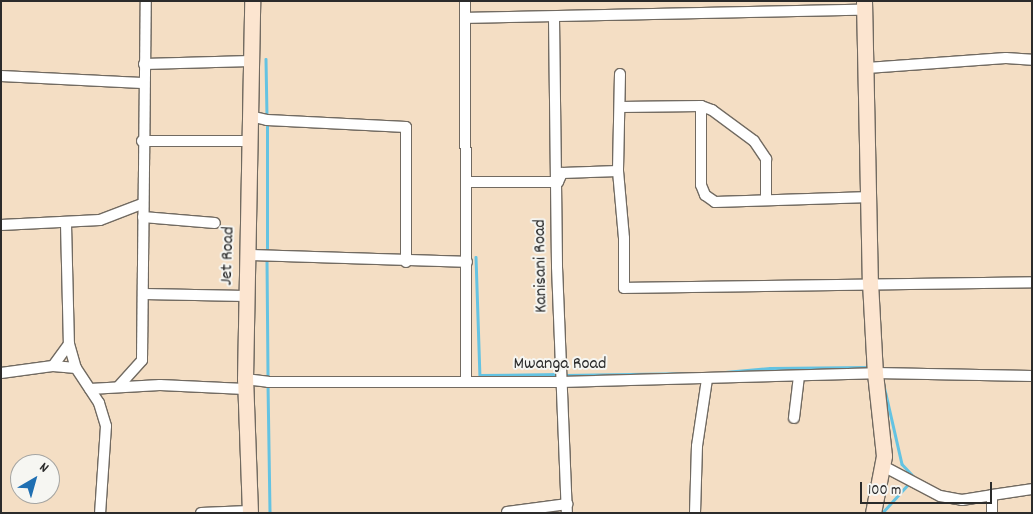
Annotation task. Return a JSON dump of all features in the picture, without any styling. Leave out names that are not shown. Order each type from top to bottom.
[{"type":"street","points":[[118,387],[142,360],[144,294],[142,83],[146,1]]},
{"type":"street","name":"Jet Road","points":[[250,512],[245,384],[252,1]]},
{"type":"street","points":[[465,1],[467,182],[466,380]]},
{"type":"street","points":[[466,18],[554,18],[864,6],[871,197],[870,282],[875,373],[884,466],[873,513]]},
{"type":"street","name":"Kanisani Road","points":[[554,18],[561,382],[567,508]]},
{"type":"street","points":[[867,68],[1006,58],[1032,60]]},
{"type":"street","points":[[144,64],[251,62]]},
{"type":"street","points":[[620,74],[618,171],[624,238],[624,288],[870,282],[1032,282]]},
{"type":"street","points":[[1,76],[142,83]]},
{"type":"street","points":[[701,106],[700,185],[705,195],[715,202],[871,197]]},
{"type":"street","points":[[620,107],[701,106],[732,123],[754,141],[766,159],[766,200]]},
{"type":"street","points":[[250,116],[267,120],[406,127],[406,262]]},
{"type":"street","points":[[142,141],[250,141]]},
{"type":"street","points":[[467,182],[558,182],[562,172],[618,171]]},
{"type":"street","points":[[1,224],[66,224],[100,220],[142,204]]},
{"type":"street","points":[[143,217],[216,223]]},
{"type":"street","points":[[66,224],[70,344],[76,368],[99,403],[106,426],[100,513]]},
{"type":"street","points":[[248,255],[406,262],[467,262]]},
{"type":"street","points":[[144,294],[246,296]]},
{"type":"street","points":[[53,366],[70,344]]},
{"type":"street","points":[[1,373],[53,366],[76,368]]},
{"type":"street","name":"Mwanga Road","points":[[90,389],[268,382],[466,380],[561,382],[875,373],[1032,376]]},
{"type":"street","points":[[794,418],[799,376]]},
{"type":"street","points":[[694,513],[697,446],[707,379]]},
{"type":"street","points":[[884,466],[940,496],[962,500],[1032,489]]},
{"type":"street","points":[[992,496],[992,513]]},
{"type":"street","points":[[507,512],[567,508]]},
{"type":"street","points":[[201,513],[250,512]]},
{"type":"waterway","points":[[266,59],[267,116]]},
{"type":"waterway","points":[[267,122],[267,254]]},
{"type":"waterway","points":[[476,257],[480,375],[560,374]]},
{"type":"waterway","points":[[267,259],[268,379]]},
{"type":"waterway","points":[[725,372],[770,368],[869,367]]},
{"type":"waterway","points":[[565,375],[695,373]]},
{"type":"waterway","points":[[883,381],[902,464],[913,476]]},
{"type":"waterway","points":[[268,384],[270,513]]},
{"type":"waterway","points":[[882,513],[910,482]]}]
